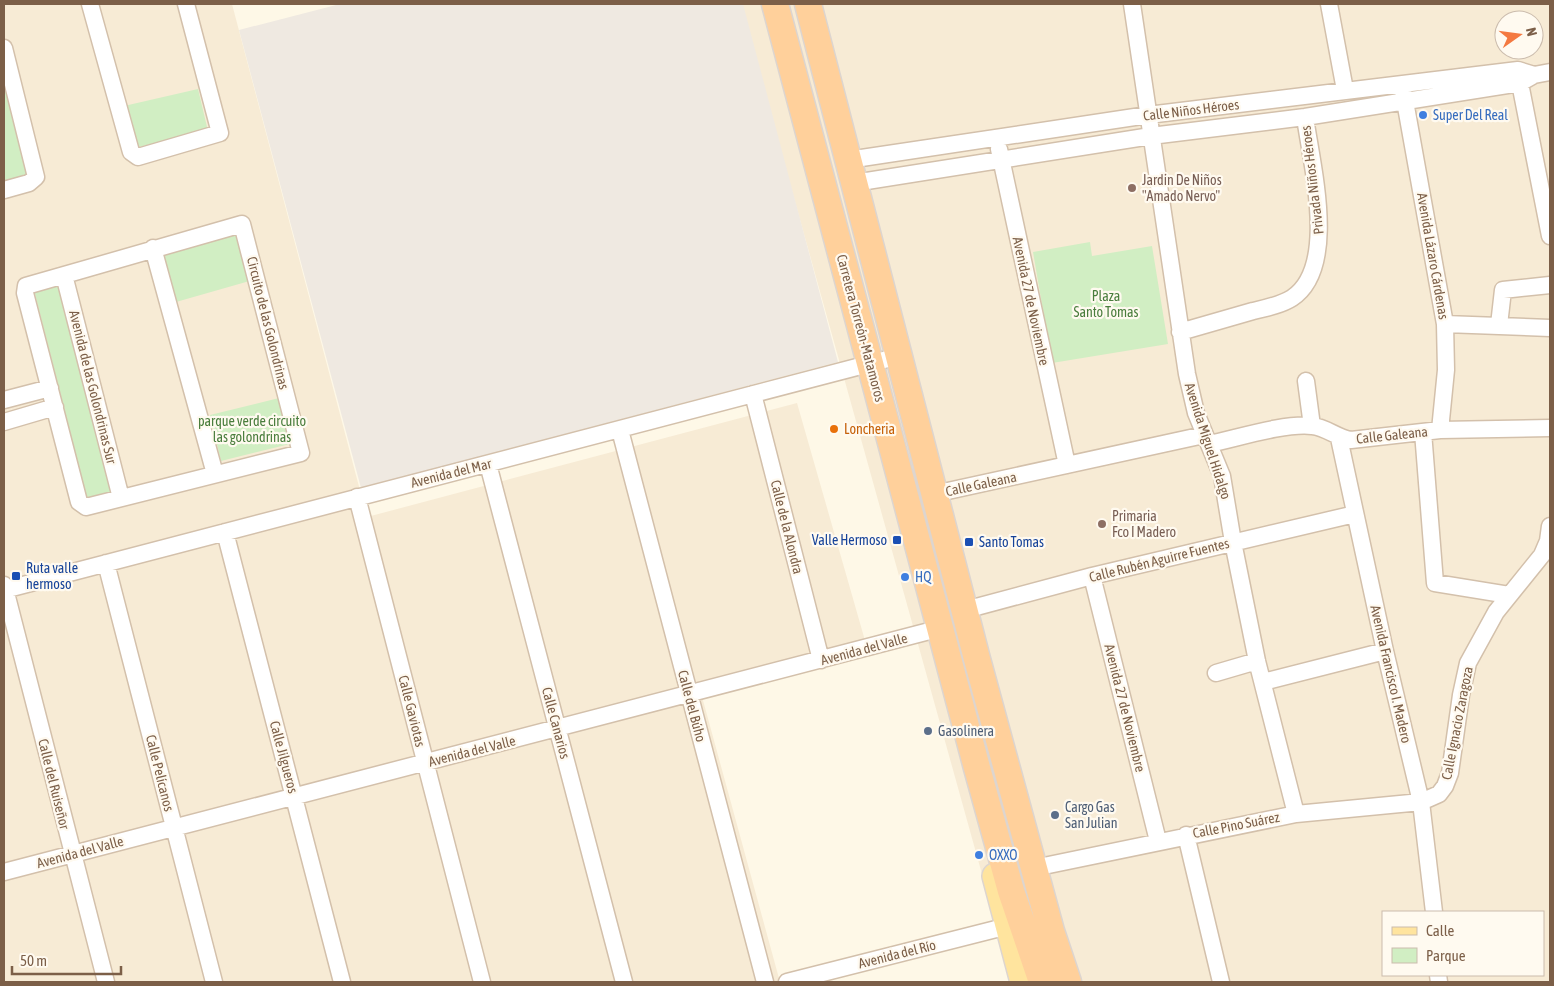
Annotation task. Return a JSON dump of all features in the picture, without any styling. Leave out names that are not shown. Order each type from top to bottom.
[{"type":"highway","name":"Carretera Torreón-Matamoros","points":[[775,4],[1033,974]]},
{"type":"highway","points":[[808,4],[934,494],[1051,930],[1068,982]]},
{"type":"main road","points":[[977,768],[986,844],[1008,926],[1033,974]]},
{"type":"street","points":[[90,4],[130,152],[138,157],[220,133],[186,4]]},
{"type":"street","name":"Avenida Miguel Hidalgo","points":[[1132,4],[1189,384],[1207,439],[1222,476],[1232,542],[1257,661],[1296,814]]},
{"type":"street","points":[[1329,4],[1344,90]]},
{"type":"street","points":[[4,190],[29,183],[36,177],[5,57]]},
{"type":"street","points":[[1531,75],[1550,236]]},
{"type":"street","name":"Calle Niños Héroes","points":[[851,171],[996,137],[1148,115],[1402,83],[1531,75]]},
{"type":"street","name":"Calle Niños Héroes","points":[[851,171],[1001,160],[1151,136],[1304,117],[1405,100],[1531,75]]},
{"type":"street","name":"Avenida Lázaro Cárdenas","points":[[1402,83],[1445,324],[1447,363],[1440,430]]},
{"type":"street","name":"Privada Niños Héroes","points":[[1180,332],[1274,305],[1292,298],[1303,288],[1319,251],[1320,228],[1304,117]]},
{"type":"street","name":"Avenida 27 de Noviembre","points":[[996,137],[1067,465]]},
{"type":"street","name":"Circuito de las Golondrinas","points":[[242,224],[301,453],[86,506],[79,502],[25,289],[30,284],[153,248],[242,224]]},
{"type":"street","points":[[153,248],[215,474]]},
{"type":"street","name":"Avenida de las Golondrinas Sur","points":[[64,275],[121,498]]},
{"type":"street","points":[[1499,326],[1503,290],[1550,285]]},
{"type":"street","points":[[1445,324],[1550,328]]},
{"type":"street","name":"Avenida del Mar","points":[[4,588],[620,430],[898,356]]},
{"type":"street","points":[[1306,381],[1312,426]]},
{"type":"street","points":[[4,400],[50,388]]},
{"type":"street","name":"Calle de la Alondra","points":[[753,394],[821,660]]},
{"type":"street","points":[[4,422],[55,407]]},
{"type":"street","name":"Calle Galeana","points":[[934,494],[1067,465],[1207,439],[1289,428],[1320,427],[1339,438],[1359,440],[1440,430],[1550,428]]},
{"type":"street","name":"Calle del Búho","points":[[620,430],[764,982]]},
{"type":"street","points":[[1423,432],[1435,583],[1509,595]]},
{"type":"street","name":"Avenida Francisco I. Madero","points":[[1339,438],[1385,650],[1421,802],[1434,911]]},
{"type":"street","name":"Calle Canarios","points":[[488,464],[624,982]]},
{"type":"street","name":"Calle Gaviotas","points":[[357,497],[482,982]]},
{"type":"street","name":"Calle Rubén Aguirre Fuentes","points":[[965,610],[1092,576],[1356,514]]},
{"type":"street","name":"Calle Ignacio Zaragoza","points":[[1439,794],[1445,786],[1450,773],[1460,695],[1468,664],[1496,612],[1542,555],[1548,541],[1550,526]]},
{"type":"street","name":"Calle Jilgueros","points":[[225,532],[342,982]]},
{"type":"street","name":"Calle Pelícanos","points":[[106,563],[214,982]]},
{"type":"street","name":"Avenida 27 de Noviembre","points":[[1092,576],[1158,841]]},
{"type":"street","name":"Calle del Ruiseñor","points":[[4,588],[106,982]]},
{"type":"street","name":"Avenida del Valle","points":[[4,872],[941,628]]},
{"type":"street","points":[[1262,682],[1385,650]]},
{"type":"street","points":[[1216,672],[1257,661]]},
{"type":"street","name":"Calle Pino Suárez","points":[[1034,868],[1186,835],[1296,814],[1421,802],[1439,794]]},
{"type":"street","points":[[1186,835],[1222,982]]},
{"type":"street","name":"Avenida del Río","points":[[787,982],[1008,926]]},
{"type":"shaded area","points":[[4,4],[232,4],[367,517],[797,403],[866,644],[698,682],[780,982],[4,982]]},
{"type":"shaded area","points":[[340,4],[743,4],[838,362],[361,488],[239,30]]},
{"type":"shaded area","points":[[740,4],[1550,4],[1550,982],[1012,982]]},
{"type":"green space","points":[[4,68],[34,177],[4,185]]},
{"type":"green space","points":[[198,89],[208,131],[134,148],[124,106]]},
{"type":"green space","points":[[239,233],[253,280],[176,302],[163,255]]},
{"type":"green space","name":"Plaza Santo Tomas","points":[[1090,242],[1092,256],[1152,246],[1168,344],[1052,363],[1033,252]]},
{"type":"green space","points":[[59,284],[115,492],[87,498],[34,290]]},
{"type":"green space","name":"parque verde circuito las golondrinas","points":[[283,397],[294,443],[221,461],[210,415]]},
{"type":"place","name":"Super Del Real","points":[[1423,115]]},
{"type":"place","name":"Jardin De Niños \"Amado Nervo\"","points":[[1132,188]]},
{"type":"place","name":"Loncheria","points":[[834,429]]},
{"type":"place","name":"Primaria Fco I Madero","points":[[1102,524]]},
{"type":"place","name":"Valle Hermoso","points":[[897,540]]},
{"type":"place","name":"Santo Tomas","points":[[969,542]]},
{"type":"place","name":"Ruta valle hermoso","points":[[16,576]]},
{"type":"place","name":"HQ","points":[[905,577]]},
{"type":"place","name":"Gasolinera","points":[[928,731]]},
{"type":"place","name":"Cargo Gas San Julian","points":[[1055,815]]},
{"type":"place","name":"OXXO","points":[[979,855]]}]
